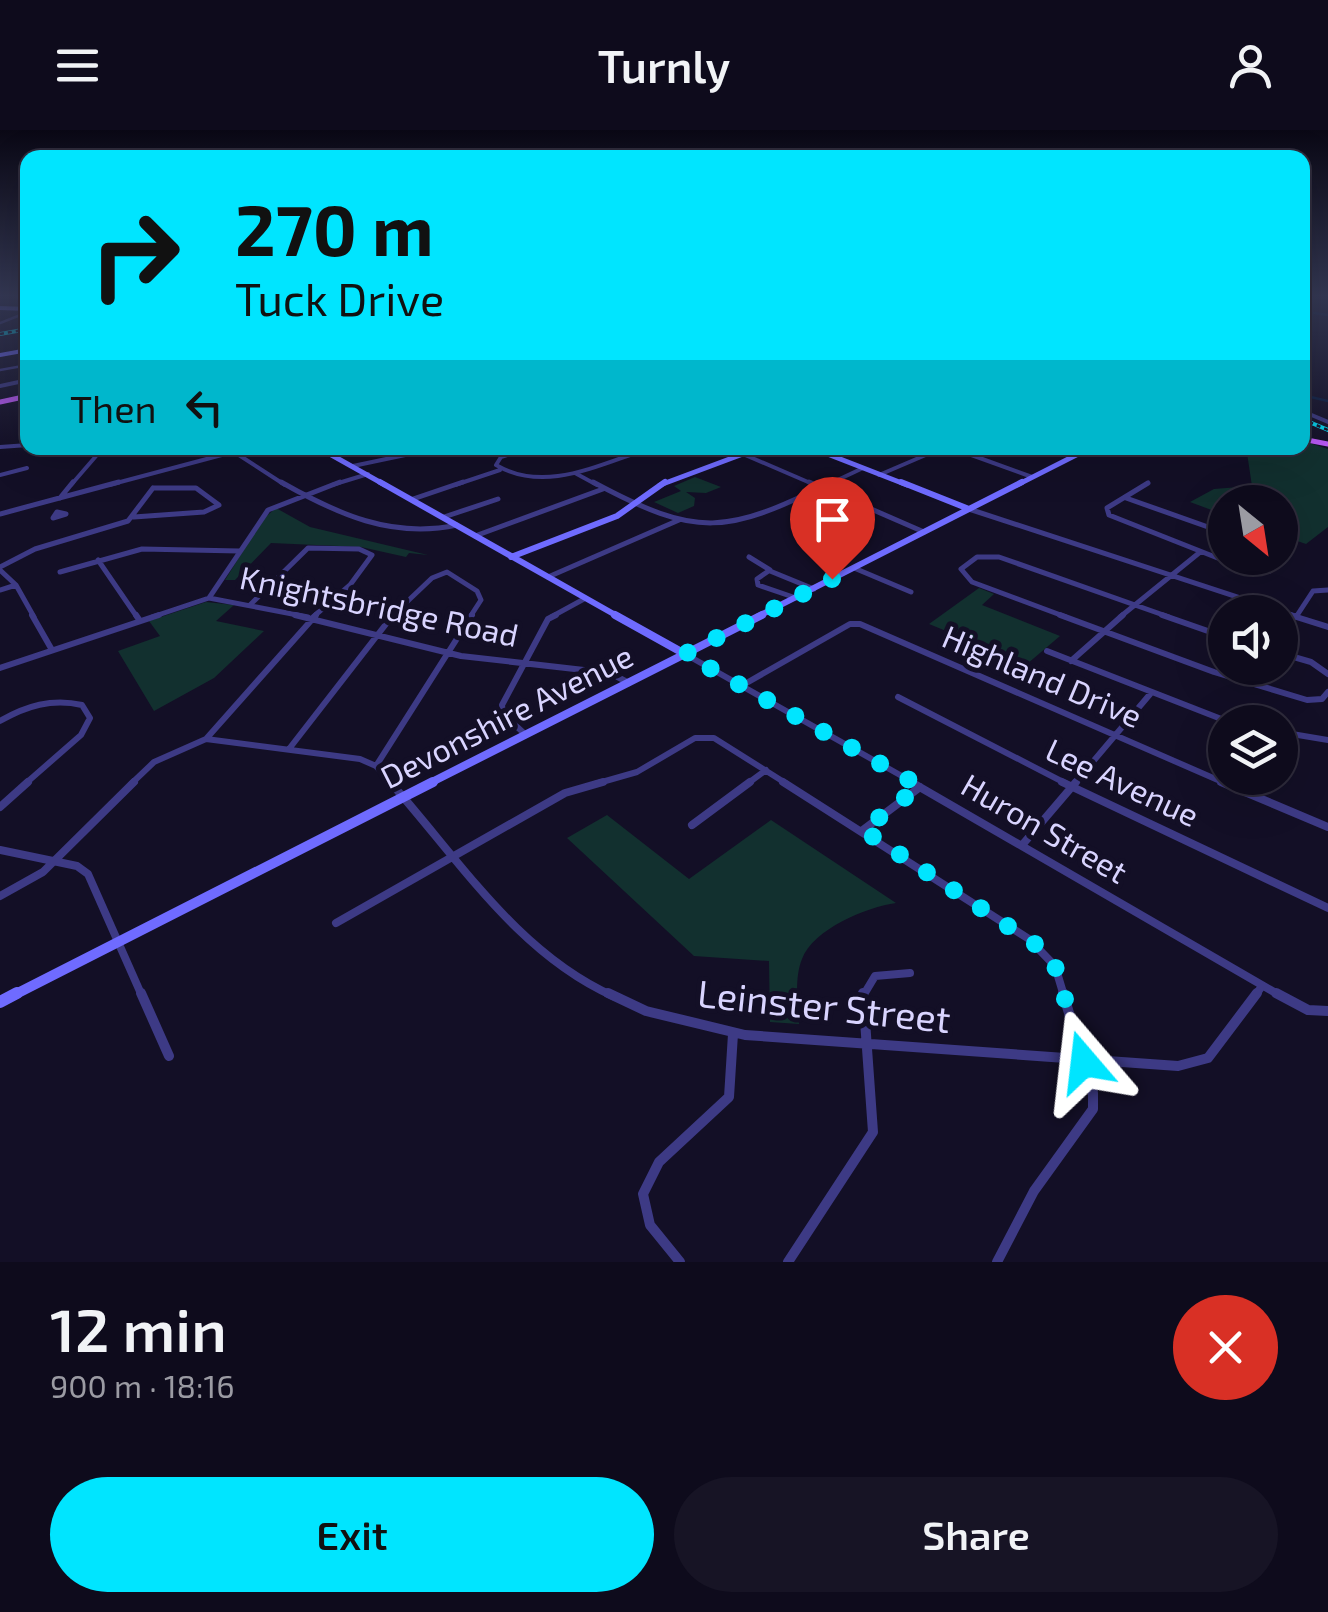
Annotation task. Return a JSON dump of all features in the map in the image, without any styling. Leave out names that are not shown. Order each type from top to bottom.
[{"type":"main road","name":"Huron Street","points":[[332,455],[685,654]]},
{"type":"main road","points":[[512,558],[617,516],[661,484],[740,455]]},
{"type":"main road","points":[[830,455],[969,509]]},
{"type":"main road","name":"Devonshire Avenue","points":[[0,1002],[1073,455]]},
{"type":"street","points":[[60,498],[97,455]]},
{"type":"street","points":[[0,514],[214,455]]},
{"type":"street","points":[[239,455],[345,516],[420,533],[456,525]]},
{"type":"street","points":[[353,466],[405,455]]},
{"type":"street","points":[[502,470],[497,460],[511,455]]},
{"type":"street","points":[[412,499],[502,470],[536,481],[622,455]]},
{"type":"street","points":[[745,455],[924,532]]},
{"type":"street","points":[[879,475],[926,455]]},
{"type":"street","points":[[971,455],[1032,477]]},
{"type":"street","points":[[0,479],[28,468]]},
{"type":"street","points":[[575,472],[635,502],[704,526],[730,524],[863,468]]},
{"type":"street","name":"Knightsbridge Road","points":[[368,474],[268,510],[209,598],[313,618],[448,653],[610,673],[629,682]]},
{"type":"street","points":[[142,476],[152,488]]},
{"type":"street","points":[[1148,483],[1107,508],[1113,519],[1208,556]]},
{"type":"street","points":[[52,650],[16,585],[0,568],[28,551],[132,517],[204,512],[218,505],[196,488],[152,488]]},
{"type":"street","points":[[132,517],[152,488]]},
{"type":"street","points":[[475,536],[604,488]]},
{"type":"street","points":[[1125,497],[1208,527]]},
{"type":"street","points":[[444,517],[498,498]]},
{"type":"street","points":[[48,501],[56,512]]},
{"type":"street","points":[[969,509],[1232,595]]},
{"type":"street","points":[[547,578],[680,520]]},
{"type":"street","points":[[0,896],[36,878],[154,762],[206,739],[313,618],[350,585],[372,558],[370,552],[318,546],[305,549],[250,605]]},
{"type":"street","points":[[60,572],[142,548],[239,551]]},
{"type":"street","points":[[1072,661],[1168,574],[1200,553]]},
{"type":"street","points":[[1208,631],[995,556],[977,557],[961,570],[972,582],[1214,672],[1302,699],[1322,700],[1328,692]]},
{"type":"street","points":[[749,557],[768,571],[814,588]]},
{"type":"street","points":[[98,560],[140,621]]},
{"type":"street","points":[[854,568],[911,592]]},
{"type":"street","points":[[768,571],[757,579],[758,585],[796,598]]},
{"type":"street","points":[[206,739],[376,766],[481,598],[446,572],[432,574],[376,634],[288,749]]},
{"type":"street","points":[[0,590],[16,585]]},
{"type":"street","points":[[1298,613],[1313,591],[1328,590]]},
{"type":"street","points":[[0,668],[209,598]]},
{"type":"street","points":[[526,735],[502,710],[547,619],[584,599]]},
{"type":"street","points":[[1298,617],[1328,627]]},
{"type":"street","name":"Highland Drive","points":[[742,686],[850,624],[860,624],[1328,826]]},
{"type":"street","points":[[1047,651],[1208,714]]},
{"type":"street","name":"Huron Street","points":[[685,654],[1023,844],[1262,986],[1308,1010],[1328,1011]]},
{"type":"street","points":[[1298,658],[1328,674]]},
{"type":"street","points":[[1023,844],[1152,693]]},
{"type":"street","name":"Lee Avenue","points":[[898,697],[1073,788],[1328,908]]},
{"type":"street","points":[[0,721],[23,709],[59,701],[82,705],[90,718],[82,736],[0,807]]},
{"type":"street","points":[[1298,735],[1328,740]]},
{"type":"street","points":[[336,923],[566,793],[637,772],[699,736],[714,738],[863,830],[1044,950],[1055,966],[1094,1093],[1090,1117],[1034,1191],[997,1262]]},
{"type":"street","name":"Leinster Street","points":[[376,766],[546,954],[576,976],[646,1011],[733,1034],[1161,1066],[1200,1062],[1222,1043],[1262,986]]},
{"type":"street","points":[[692,825],[766,770]]},
{"type":"street","points":[[863,830],[920,786]]},
{"type":"street","points":[[0,850],[55,861],[88,874],[169,1056]]},
{"type":"street","points":[[788,1262],[873,1133],[862,998],[866,984],[875,976],[910,973]]},
{"type":"street","points":[[680,1262],[644,1210],[645,1187],[664,1158],[729,1097],[733,1034]]},
{"type":"green space","points":[[1310,443],[1328,449],[1328,527],[1306,544],[1298,541],[1298,485],[1252,485],[1247,455],[1310,455]]},
{"type":"green space","points":[[695,477],[721,487],[706,493],[686,492],[695,498],[694,506],[678,513],[654,502],[681,491],[674,486]]},
{"type":"green space","points":[[1208,492],[1208,509],[1190,502]]},
{"type":"green space","points":[[276,508],[310,527],[428,555],[409,553],[406,557],[361,547],[271,543],[235,580],[225,580],[263,519]]},
{"type":"green space","points":[[979,588],[994,594],[982,605],[1060,636],[1027,664],[929,624]]},
{"type":"green space","points":[[206,602],[234,605],[216,621],[264,631],[214,678],[154,711],[118,651],[160,636],[149,621]]},
{"type":"green space","points":[[607,815],[689,879],[771,820],[896,903],[856,915],[817,938],[800,967],[799,1024],[770,1022],[769,961],[694,956],[567,838]]},
{"type":"waterway","points":[[1310,397],[1328,401]]},
{"type":"railway","points":[[1310,422],[1328,430]]},
{"type":"route","points":[[832,579],[685,654],[920,786],[863,830],[1044,950],[1055,966],[1084,1062]]}]
